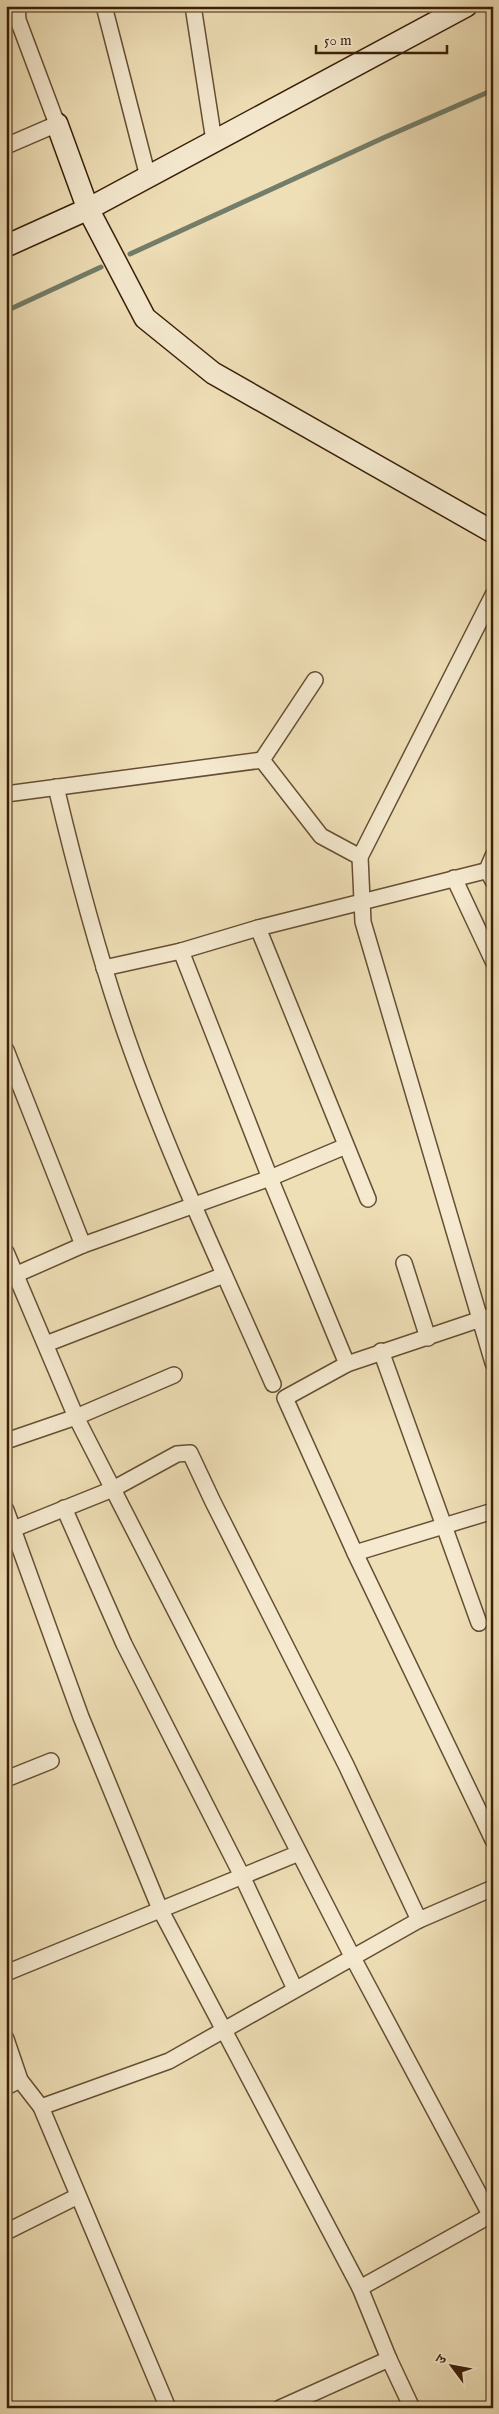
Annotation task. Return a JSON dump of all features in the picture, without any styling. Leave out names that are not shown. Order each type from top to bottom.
[{"type":"street","points":[[18,6],[18,20],[88,209],[146,318],[213,373],[493,532]]},
{"type":"street","points":[[104,6],[148,177]]},
{"type":"street","points":[[193,6],[214,141]]},
{"type":"street","points":[[6,246],[88,209],[466,6]]},
{"type":"street","points":[[6,146],[57,124]]},
{"type":"street","points":[[493,596],[360,857],[362,922],[486,1318],[493,1363]]},
{"type":"street","points":[[6,794],[262,760],[315,680]]},
{"type":"street","points":[[262,760],[320,836],[360,857]]},
{"type":"street","points":[[56,787],[104,968],[131,1049],[193,1206],[273,1384]]},
{"type":"street","points":[[104,968],[181,951],[258,928],[491,869]]},
{"type":"street","points":[[454,878],[493,961]]},
{"type":"street","points":[[258,928],[368,1199]]},
{"type":"street","points":[[181,951],[270,1178],[347,1364]]},
{"type":"street","points":[[6,1050],[83,1245]]},
{"type":"street","points":[[11,1277],[83,1245],[270,1178],[346,1146]]},
{"type":"street","points":[[6,1252],[11,1277],[46,1344],[76,1417],[352,1956],[492,2216],[360,2288]]},
{"type":"street","points":[[404,1263],[428,1338]]},
{"type":"street","points":[[46,1344],[224,1275]]},
{"type":"street","points":[[486,1318],[428,1338],[381,1351],[347,1364],[285,1398],[355,1553],[493,1840]]},
{"type":"street","points":[[381,1351],[479,1623]]},
{"type":"street","points":[[6,1442],[76,1417],[174,1374]]},
{"type":"street","points":[[10,1531],[113,1490],[177,1454],[190,1453],[346,1764],[419,1920]]},
{"type":"street","points":[[64,1508],[124,1644],[242,1876],[295,1988]]},
{"type":"street","points":[[6,1510],[10,1531],[80,1717],[160,1909],[360,2288],[389,2359],[412,2408]]},
{"type":"street","points":[[355,1553],[493,1511]]},
{"type":"street","points":[[6,1779],[51,1761]]},
{"type":"street","points":[[6,1973],[299,1853]]},
{"type":"street","points":[[41,2107],[169,2061],[295,1988],[419,1920],[493,1888]]},
{"type":"street","points":[[6,2039],[13,2084],[41,2107],[168,2408]]},
{"type":"street","points":[[6,2232],[78,2196]]},
{"type":"street","points":[[280,2408],[389,2359]]},
{"type":"waterway","points":[[130,254],[383,138],[493,90]]},
{"type":"waterway","points":[[6,311],[101,267]]}]
